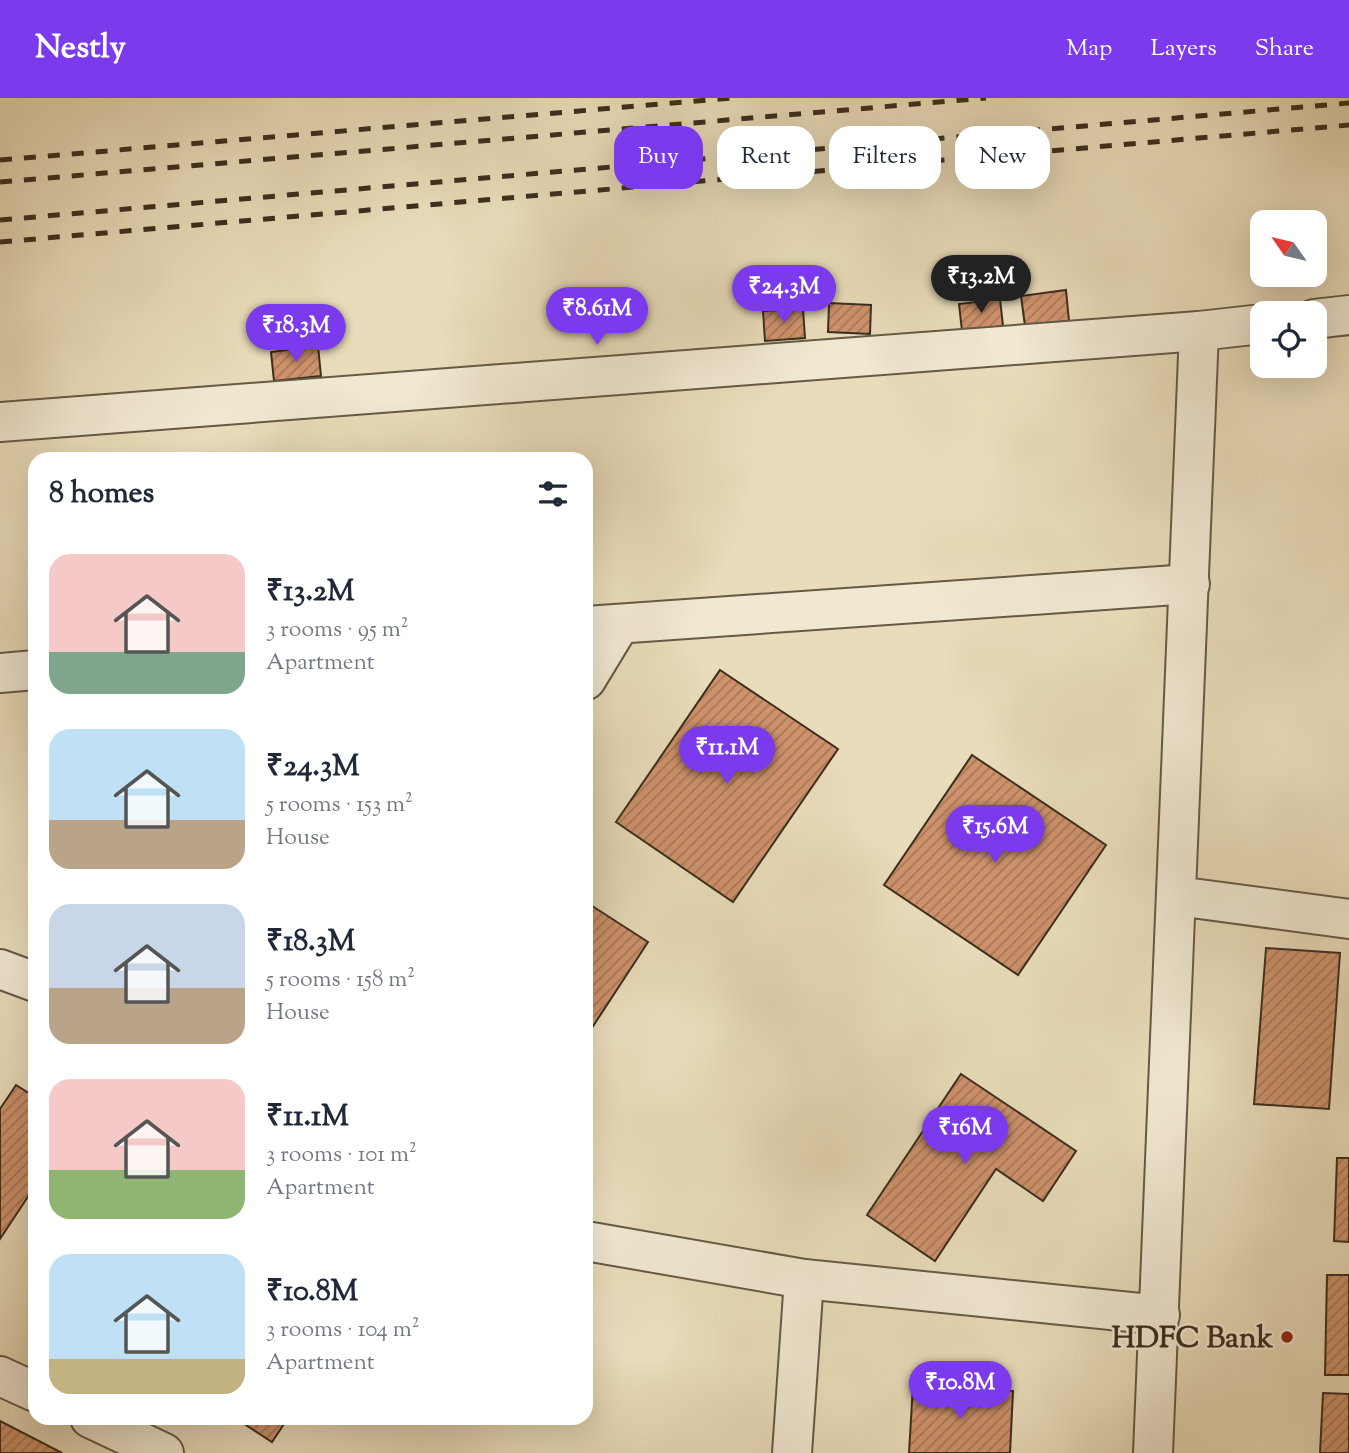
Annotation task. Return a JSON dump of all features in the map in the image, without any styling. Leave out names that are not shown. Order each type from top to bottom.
[{"type":"street","points":[[1327,318],[1349,315]]},
{"type":"street","points":[[0,422],[1250,325]]},
{"type":"street","points":[[1153,1453],[1199,331]]},
{"type":"street","points":[[593,657],[603,625],[1190,584]]},
{"type":"street","points":[[0,673],[28,671]]},
{"type":"street","points":[[1177,896],[1349,919]]},
{"type":"street","points":[[0,969],[28,979]]},
{"type":"street","points":[[593,1242],[804,1279],[1160,1315]]},
{"type":"street","points":[[792,1453],[804,1279]]},
{"type":"street","points":[[0,1377],[28,1389]]},
{"type":"street","points":[[105,1425],[164,1453]]},
{"type":"building","points":[[1066,290],[1069,321],[1025,326],[1021,296]]},
{"type":"building","points":[[1000,299],[1003,326],[962,331],[959,304]]},
{"type":"building","points":[[829,303],[871,305],[870,334],[828,332]]},
{"type":"building","points":[[803,309],[805,338],[765,341],[763,311]]},
{"type":"building","points":[[318,346],[321,376],[274,381],[271,352]]},
{"type":"building","points":[[720,670],[838,749],[733,902],[616,822]]},
{"type":"building","points":[[972,755],[1106,845],[1018,975],[884,885]]},
{"type":"building","points":[[593,907],[648,942],[593,1026]]},
{"type":"building","points":[[1266,948],[1340,953],[1329,1109],[1254,1104]]},
{"type":"building","points":[[961,1074],[1076,1151],[1043,1201],[996,1169],[935,1261],[867,1215]]},
{"type":"building","points":[[16,1085],[28,1093],[28,1197],[0,1239],[0,1109]]},
{"type":"building","points":[[1337,1158],[1349,1158],[1349,1242],[1334,1241]]},
{"type":"building","points":[[1327,1275],[1349,1275],[1349,1375],[1325,1375]]},
{"type":"building","points":[[913,1385],[1013,1391],[1010,1453],[909,1453]]},
{"type":"building","points":[[1323,1393],[1349,1394],[1349,1453],[1320,1453]]},
{"type":"building","points":[[0,1421],[62,1453],[0,1453]]},
{"type":"building","points":[[246,1425],[283,1425],[272,1442]]},
{"type":"railway","points":[[0,160],[732,98]]},
{"type":"railway","points":[[0,182],[986,98]]},
{"type":"railway","points":[[0,220],[1349,103]]},
{"type":"railway","points":[[0,242],[1349,125]]},
{"type":"place","name":"HDFC Bank","points":[[1287,1337]]}]
